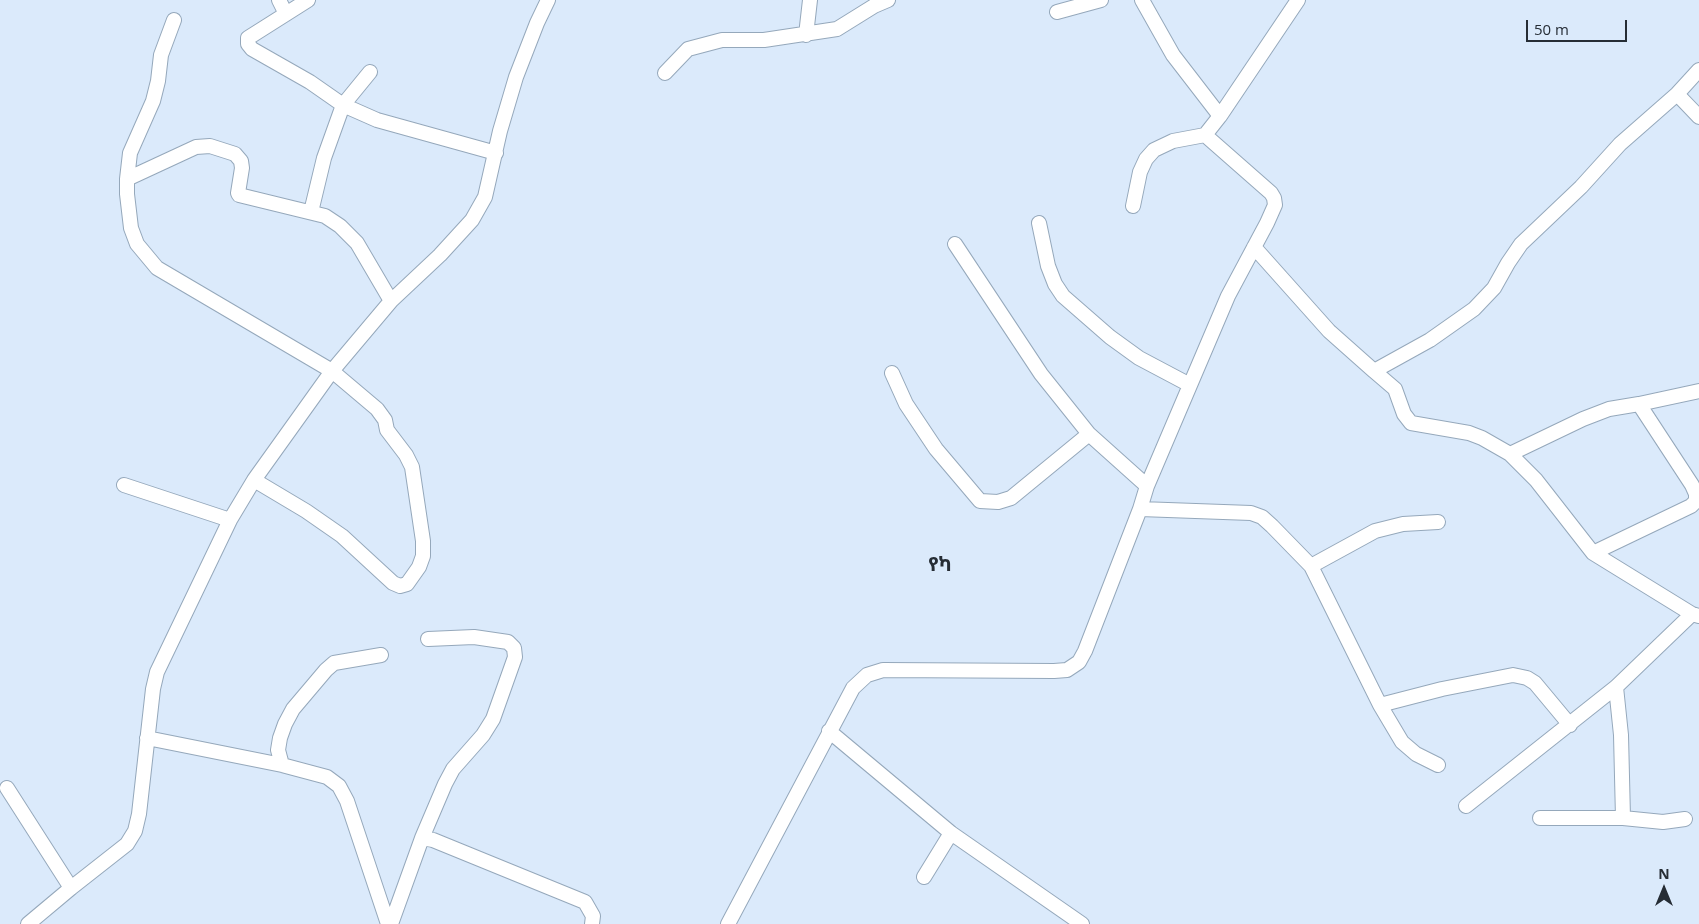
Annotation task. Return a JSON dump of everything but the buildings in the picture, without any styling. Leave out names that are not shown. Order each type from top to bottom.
[{"type":"street","points":[[279,0],[286,14]]},
{"type":"street","points":[[308,0],[248,38],[248,44],[252,49],[310,82],[343,105],[376,120],[496,153]]},
{"type":"street","points":[[28,924],[127,844],[135,831],[139,814],[152,689],[158,672],[230,520],[254,480],[332,371],[391,301],[440,255],[472,220],[485,197],[500,131],[516,77],[548,0]]},
{"type":"street","points":[[806,35],[810,0]]},
{"type":"street","points":[[665,73],[688,49],[722,40],[764,40],[837,29],[874,6],[888,0]]},
{"type":"street","points":[[1057,12],[1101,0]]},
{"type":"street","points":[[1142,0],[1173,55],[1220,116]]},
{"type":"street","points":[[1133,206],[1140,172],[1146,159],[1154,150],[1173,141],[1205,135],[1220,116],[1298,0]]},
{"type":"street","points":[[174,20],[161,55],[158,81],[152,101],[130,153],[127,179],[131,228],[137,244],[157,268],[332,371],[377,409],[385,420],[387,430],[406,455],[412,467],[423,541],[423,556],[419,567],[407,584],[400,586],[393,583],[342,536],[306,511],[254,480]]},
{"type":"street","points":[[1374,371],[1430,340],[1474,309],[1494,288],[1521,244],[1581,187],[1620,144],[1677,94],[1699,70]]},
{"type":"street","points":[[311,212],[324,158],[343,105],[370,72]]},
{"type":"street","points":[[1677,94],[1699,117]]},
{"type":"street","points":[[728,924],[853,688],[867,675],[883,670],[1054,671],[1067,670],[1079,662],[1140,509],[1147,486],[1228,296],[1275,205],[1274,198],[1264,187],[1205,135]]},
{"type":"street","points":[[127,179],[196,147],[210,146],[235,154],[241,161],[239,195],[325,216],[340,226],[357,243],[391,301]]},
{"type":"street","points":[[1039,222],[1048,266],[1055,284],[1063,296],[1110,337],[1139,358],[1190,385]]},
{"type":"street","points":[[955,244],[1042,374],[1089,434],[1147,486]]},
{"type":"street","points":[[1254,247],[1329,331],[1395,389],[1404,414],[1411,423],[1469,433],[1510,454],[1536,480],[1593,553],[1696,615],[1616,687],[1466,806]]},
{"type":"street","points":[[892,373],[906,404],[936,448],[980,501],[998,502],[1011,498],[1089,434]]},
{"type":"street","points":[[1510,454],[1583,419],[1609,409],[1699,391]]},
{"type":"street","points":[[1593,553],[1691,506],[1696,501],[1696,494],[1692,486],[1639,404]]},
{"type":"street","points":[[124,485],[230,520]]},
{"type":"street","points":[[1140,509],[1251,513],[1262,518],[1272,526],[1311,566],[1380,705],[1402,742],[1416,754],[1438,765]]},
{"type":"street","points":[[1311,566],[1375,531],[1403,524],[1438,522]]},
{"type":"street","points":[[390,924],[422,838],[445,784],[453,769],[483,735],[493,719],[515,657],[514,648],[508,642],[474,637],[428,639]]},
{"type":"street","points":[[282,765],[278,750],[285,724],[293,709],[326,670],[334,664],[381,655]]},
{"type":"street","points":[[1380,705],[1442,689],[1513,675],[1526,678],[1535,683],[1570,725]]},
{"type":"street","points":[[1616,687],[1621,735],[1623,818]]},
{"type":"street","points":[[829,732],[951,833],[1082,924]]},
{"type":"street","points":[[147,738],[327,776],[339,786],[347,801],[390,924]]},
{"type":"street","points":[[7,788],[71,888]]},
{"type":"street","points":[[1540,818],[1623,818],[1663,822],[1685,819]]},
{"type":"street","points":[[924,877],[951,833]]},
{"type":"street","points":[[422,838],[433,840],[585,902],[593,916],[592,924]]},
{"type":"district","name":"የካ","points":[[940,565]]}]
